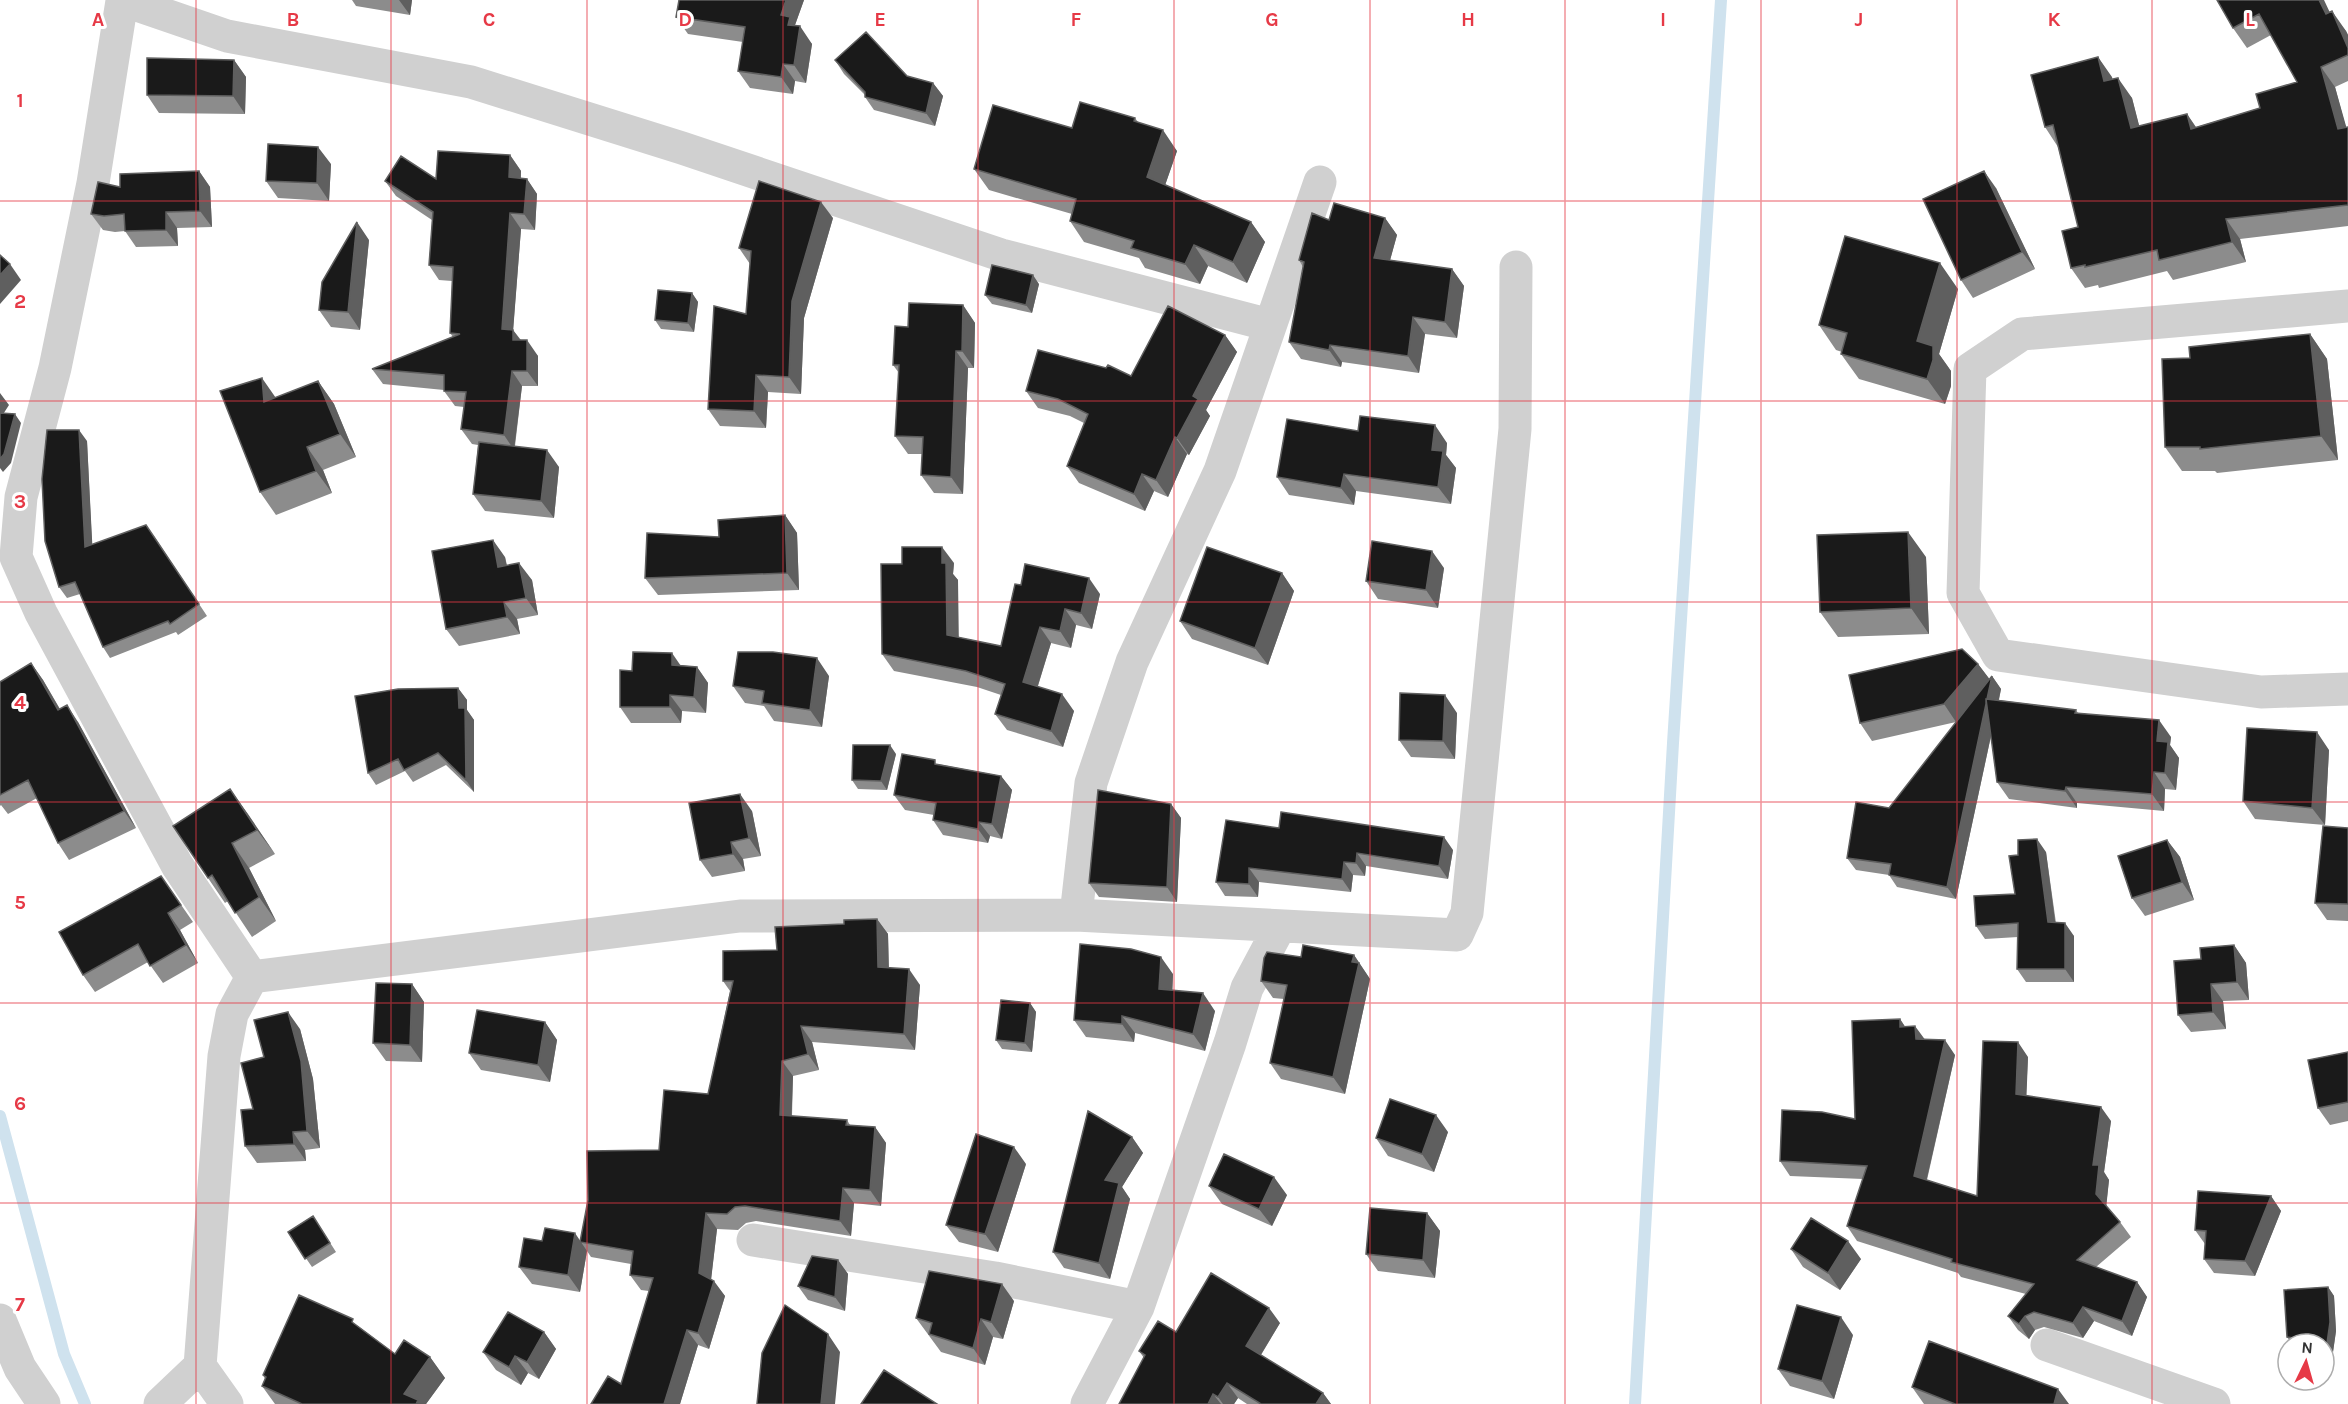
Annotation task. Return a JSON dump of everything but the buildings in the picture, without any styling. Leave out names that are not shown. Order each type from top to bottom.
[{"type":"street","points":[[252,977],[177,865],[41,612],[16,557],[21,497],[55,368],[90,195],[122,1],[226,36],[471,82],[682,148],[1001,255],[1270,325]]},
{"type":"street","points":[[1076,915],[1091,783],[1132,662],[1220,471],[1320,182]]},
{"type":"street","points":[[252,977],[740,916],[1076,915],[1457,935],[1467,913],[1515,429],[1516,267]]},
{"type":"street","points":[[2348,306],[2022,334],[1970,369],[1964,593],[1998,655],[2261,692],[2348,689]]},
{"type":"street","points":[[1087,1404],[1137,1307],[1247,988],[1280,926]]},
{"type":"street","points":[[160,1404],[194,1372],[224,1056],[232,1014],[252,977]]},
{"type":"street","points":[[753,1240],[995,1278],[1137,1307]]},
{"type":"street","points":[[0,1320],[20,1368],[44,1404]]},
{"type":"street","points":[[2047,1345],[2214,1404]]},
{"type":"street","points":[[194,1372],[227,1404]]},
{"type":"waterway","points":[[1635,1404],[1673,743],[1721,0]]},
{"type":"waterway","points":[[0,1116],[64,1354],[85,1404]]}]
